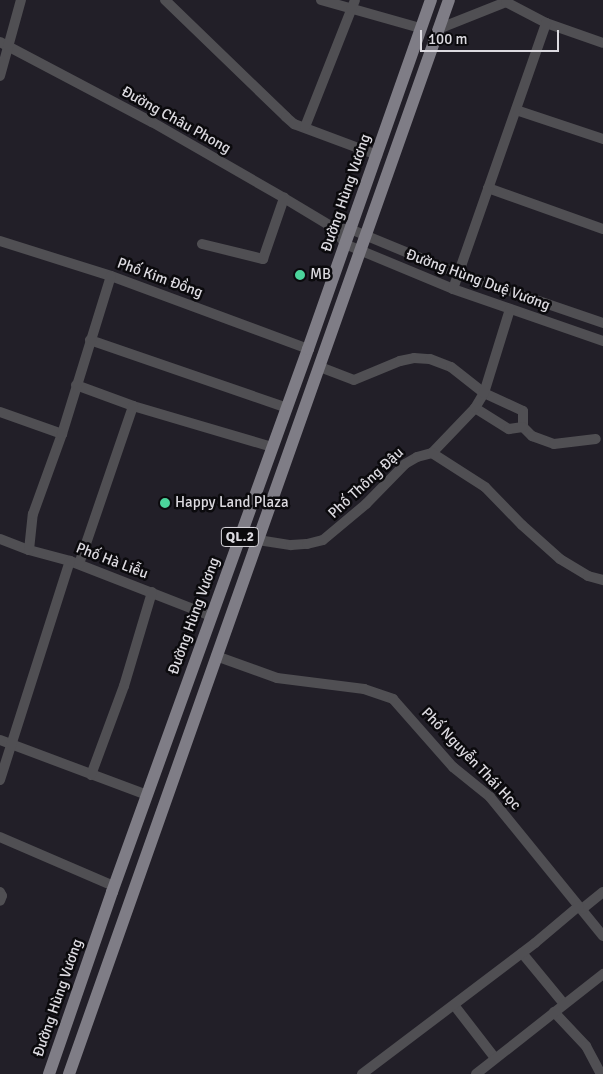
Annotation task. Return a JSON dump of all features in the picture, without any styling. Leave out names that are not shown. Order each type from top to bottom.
[{"type":"main road","name":"Đường Hùng Vương","points":[[49,1074],[114,886],[287,408],[431,0]]},
{"type":"main road","name":"QL.2","points":[[69,1074],[449,0]]},
{"type":"main road","points":[[178,707],[196,714]]},
{"type":"street","points":[[0,76],[4,44],[21,0]]},
{"type":"street","points":[[165,0],[286,117],[305,127],[377,155]]},
{"type":"street","points":[[321,0],[353,4],[420,28]]},
{"type":"street","points":[[438,29],[506,2],[546,23],[603,43]]},
{"type":"street","points":[[305,127],[353,4]]},
{"type":"street","points":[[453,289],[457,273],[546,23]]},
{"type":"street","name":"Đường Châu Phong","points":[[4,44],[152,122],[284,198],[334,228],[345,244]]},
{"type":"street","points":[[516,110],[603,139]]},
{"type":"street","points":[[488,188],[603,229]]},
{"type":"street","points":[[202,244],[263,259],[284,198]]},
{"type":"street","name":"Đường Châu Phong","points":[[334,228],[350,229]]},
{"type":"street","name":"Đường Hùng Duệ Vương","points":[[350,229],[457,273],[603,323]]},
{"type":"street","name":"Phố Kim Đồng","points":[[0,241],[111,276],[308,349]]},
{"type":"street","name":"Đường Hùng Duệ Vương","points":[[345,244],[453,289],[603,341]]},
{"type":"street","points":[[29,550],[33,514],[62,434],[111,276]]},
{"type":"street","points":[[510,309],[484,393],[475,408],[432,453],[485,487],[522,525],[560,559],[588,576],[603,580]]},
{"type":"street","points":[[90,340],[287,408]]},
{"type":"street","points":[[320,367],[354,380],[400,361],[423,358],[451,367],[484,393],[523,411],[523,427],[532,436],[554,444],[596,439]]},
{"type":"street","points":[[76,385],[133,406],[272,448]]},
{"type":"street","points":[[0,780],[74,563],[133,406]]},
{"type":"street","points":[[475,408],[509,429],[523,427]]},
{"type":"street","points":[[0,412],[62,434]]},
{"type":"street","name":"Phố Thông Đậu","points":[[258,540],[291,545],[323,540],[366,504],[405,464],[417,457],[432,453]]},
{"type":"street","name":"Phố Hà Liễu","points":[[0,539],[29,550],[74,563],[211,616]]},
{"type":"street","points":[[91,775],[124,686],[152,592]]},
{"type":"street","name":"Phố Nguyễn Thái Học","points":[[216,656],[277,678],[364,689],[393,699],[453,767],[490,797],[603,936]]},
{"type":"street","points":[[0,740],[147,795]]},
{"type":"street","points":[[0,837],[114,886]]},
{"type":"street","points":[[0,892],[2,896],[0,901]]},
{"type":"street","points":[[362,1074],[375,1070],[454,1005],[603,892]]},
{"type":"street","points":[[522,952],[564,1004]]},
{"type":"street","points":[[476,1074],[603,974]]},
{"type":"street","points":[[454,1005],[495,1058]]},
{"type":"street","points":[[554,1012],[586,1046],[601,1074]]},
{"type":"place","name":"MB","points":[[300,275]]},
{"type":"place","name":"Happy Land Plaza","points":[[165,503]]}]
